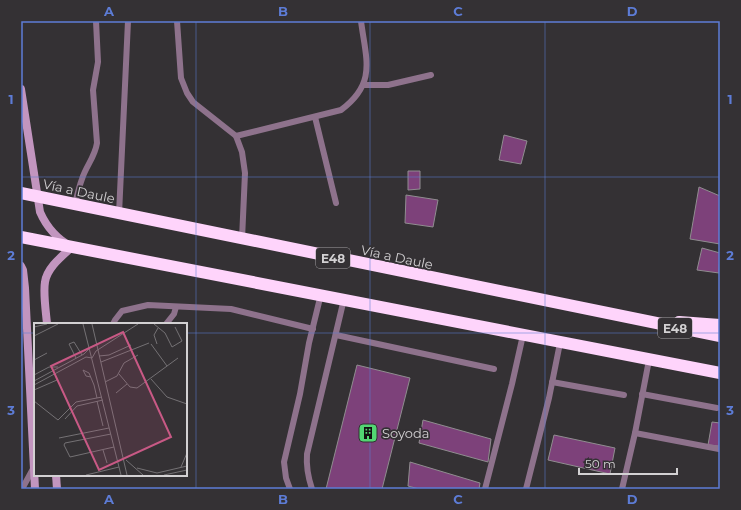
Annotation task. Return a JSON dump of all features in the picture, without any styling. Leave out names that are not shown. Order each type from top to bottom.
[{"type":"highway","name":"Vía a Daule","points":[[21,193],[630,319],[720,336]]},
{"type":"highway","points":[[21,236],[720,373]]},
{"type":"highway","points":[[630,319],[720,325]]},
{"type":"street","points":[[21,89],[40,212],[47,227],[58,238],[72,247],[54,264],[47,274],[44,283],[47,323]]},
{"type":"street","points":[[21,266],[23,270],[24,341],[34,467]]},
{"type":"street","points":[[34,476],[35,489]]},
{"type":"street","points":[[56,476],[57,489]]},
{"type":"lane","points":[[75,204],[82,178],[93,159],[97,144],[93,90],[98,62],[96,21]]},
{"type":"lane","points":[[119,214],[128,21]]},
{"type":"lane","points":[[177,21],[181,78],[187,93],[193,102],[236,136],[242,152],[245,173],[242,239]]},
{"type":"lane","points":[[236,136],[341,110],[352,101],[364,85],[367,68],[362,21]]},
{"type":"lane","points":[[364,85],[388,85],[431,75]]},
{"type":"lane","points":[[315,117],[336,203]]},
{"type":"lane","points":[[290,489],[286,478],[284,462],[321,294]]},
{"type":"lane","points":[[312,489],[306,466],[307,454],[344,299]]},
{"type":"lane","points":[[113,323],[122,311],[148,306],[231,309],[313,329]]},
{"type":"lane","points":[[167,323],[174,314],[176,307]]},
{"type":"lane","points":[[336,335],[494,369]]},
{"type":"lane","points":[[485,489],[523,335]]},
{"type":"lane","points":[[526,489],[552,382],[560,342]]},
{"type":"lane","points":[[622,489],[635,434],[649,360]]},
{"type":"lane","points":[[552,382],[624,395]]},
{"type":"lane","points":[[642,394],[717,408]]},
{"type":"lane","points":[[635,434],[719,449]]},
{"type":"lane","points":[[22,489],[34,467]]},
{"type":"building","points":[[504,135],[527,141],[521,164],[499,160]]},
{"type":"building","points":[[408,171],[420,171],[420,189],[408,190]]},
{"type":"building","points":[[699,187],[720,196],[720,244],[690,239]]},
{"type":"building","points":[[406,195],[438,200],[433,227],[405,223]]},
{"type":"building","points":[[702,248],[720,253],[719,273],[697,270]]},
{"type":"building","name":"Soyoda","points":[[357,365],[410,378],[382,489],[326,489]]},
{"type":"building","points":[[423,420],[491,439],[488,462],[419,443]]},
{"type":"building","points":[[712,422],[720,423],[719,446],[708,445]]},
{"type":"building","points":[[554,435],[615,448],[610,474],[548,460]]},
{"type":"building","points":[[410,462],[480,483],[479,489],[419,489],[408,486]]},
{"type":"place","name":"Soyoda","points":[[368,433]]}]
